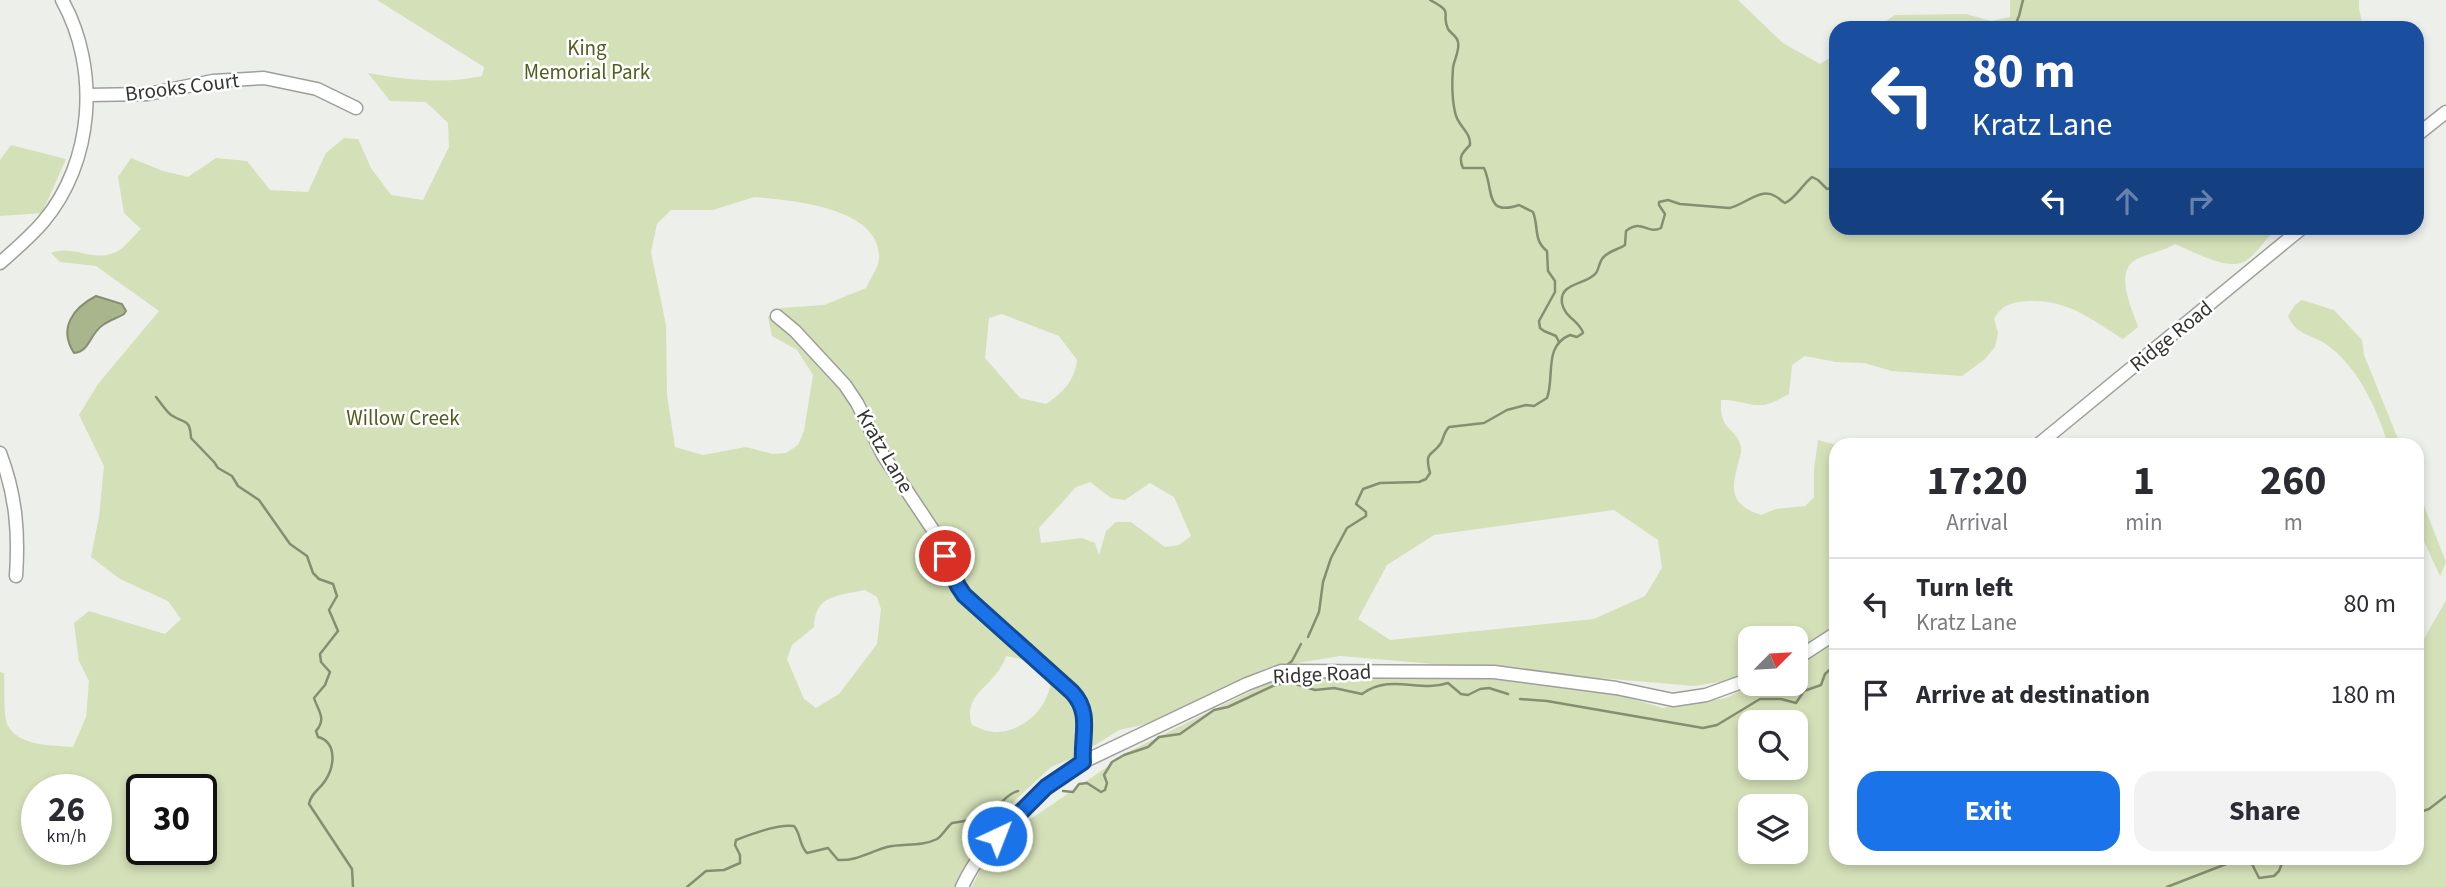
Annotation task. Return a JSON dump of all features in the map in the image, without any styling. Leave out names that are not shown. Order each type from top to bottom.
[{"type":"street","points":[[0,263],[44,222],[63,191],[78,155],[83,134],[86,95],[82,53],[62,0]]},
{"type":"street","name":"Brooks Court","points":[[86,95],[148,94],[213,81],[264,78],[317,89],[356,108]]},
{"type":"street","points":[[2424,130],[2446,113]]},
{"type":"street","name":"Ridge Road","points":[[2046,438],[2293,235]]},
{"type":"street","name":"Kratz Lane","points":[[777,316],[804,340],[857,403],[883,456],[937,536],[964,595],[1079,699],[1085,715],[1083,762]]},
{"type":"street","points":[[0,453],[15,499],[18,522],[16,576]]},
{"type":"street","points":[[1808,651],[1829,638]]},
{"type":"street","name":"Ridge Road","points":[[962,887],[977,860],[1028,803],[1083,762],[1247,684],[1284,671],[1494,672],[1616,688],[1673,700],[1706,695],[1738,683]]},
{"type":"green space","points":[[377,0],[1738,0],[1783,43],[1820,64],[1829,58],[1829,235],[2271,235],[2251,257],[2240,263],[2231,264],[2211,259],[2175,244],[2131,263],[2125,280],[2126,290],[2138,327],[2123,339],[2068,307],[2043,302],[2018,302],[2008,305],[1997,314],[1994,319],[1998,333],[1995,347],[1985,359],[1962,376],[1892,371],[1864,363],[1836,362],[1805,356],[1792,365],[1789,394],[1762,405],[1721,400],[1723,419],[1741,448],[1734,483],[1736,497],[1744,507],[1761,515],[1776,509],[1805,506],[1814,497],[1818,440],[1829,443],[1829,631],[1808,643],[1808,626],[1738,626],[1738,679],[1694,686],[1340,656],[1267,668],[1170,719],[1119,730],[1078,756],[1051,767],[995,819],[954,887],[0,887],[0,672],[4,673],[6,719],[12,732],[27,741],[73,747],[86,717],[89,681],[79,661],[74,623],[89,611],[165,634],[181,619],[168,601],[120,579],[91,557],[99,517],[104,466],[79,415],[98,384],[159,311],[96,266],[60,262],[51,253],[67,251],[107,255],[123,248],[141,229],[124,213],[118,177],[131,158],[163,171],[188,177],[216,158],[247,161],[270,190],[308,192],[326,153],[344,138],[358,139],[371,168],[391,195],[423,200],[449,147],[448,123],[426,102],[390,101],[368,73],[411,79],[454,80],[482,76],[484,67]],"holes":[[[754,197],[810,204],[850,217],[865,227],[876,241],[879,262],[866,288],[824,305],[780,308],[768,317],[772,336],[797,350],[813,375],[804,431],[798,445],[786,453],[773,454],[746,447],[703,455],[675,447],[667,395],[666,325],[651,252],[657,224],[671,210],[713,210]],[[1002,314],[1059,336],[1077,360],[1074,374],[1067,385],[1046,404],[1020,398],[985,358],[989,318]],[[1090,482],[1111,498],[1125,500],[1150,483],[1174,497],[1191,536],[1179,545],[1165,547],[1131,522],[1116,522],[1106,531],[1099,555],[1095,543],[1082,538],[1041,543],[1039,528],[1076,487]],[[1614,510],[1658,540],[1662,568],[1645,596],[1594,619],[1390,640],[1358,619],[1387,565],[1434,535]],[[865,590],[877,597],[881,609],[877,644],[839,694],[816,708],[804,699],[787,659],[792,645],[814,627],[819,608],[830,598]],[[1006,656],[1035,662],[1050,686],[1044,703],[1025,723],[1008,730],[996,732],[972,725],[971,705],[1002,666]]]},
{"type":"green space","points":[[2010,0],[2359,0],[2362,21],[1991,21],[2010,17]]},
{"type":"green space","points":[[1966,14],[1991,21],[1886,21],[1895,15]]},
{"type":"green space","points":[[11,145],[66,159],[42,213],[0,216],[0,160]]},
{"type":"green space","points":[[2302,300],[2334,310],[2362,340],[2364,355],[2398,438],[2386,438],[2366,391],[2341,357],[2324,343],[2301,332],[2292,323],[2288,316]]},
{"type":"green space","points":[[2424,506],[2446,562],[2440,576],[2424,541]]},
{"type":"green space","points":[[2446,600],[2446,887],[972,887],[984,862],[1013,831],[1132,750],[1269,682],[1311,676],[1479,676],[1619,695],[1663,708],[1726,698],[1738,692],[1738,696],[1808,696],[1808,658],[1829,644],[1829,865],[2424,865],[2424,639]]},
{"type":"shaded area","points":[[96,296],[122,304],[126,311],[99,328],[87,346],[74,353],[67,335],[70,320],[81,306]]},
{"type":"waterway","points":[[1430,0],[1445,11],[1448,29],[1458,42],[1453,68],[1453,101],[1456,117],[1470,140],[1470,145],[1462,155],[1463,168],[1484,168],[1495,204],[1508,208],[1519,205],[1533,212],[1538,238],[1547,251],[1548,271],[1555,281],[1555,292],[1539,321],[1540,328],[1556,336],[1559,342]]},
{"type":"waterway","points":[[2017,21],[2023,0]]},
{"type":"waterway","points":[[1308,637],[1319,612],[1323,582],[1331,558],[1347,528],[1366,516],[1366,512],[1356,504],[1363,489],[1380,483],[1419,482],[1426,479],[1430,473],[1428,457],[1441,443],[1449,427],[1484,423],[1507,410],[1526,405],[1534,406],[1547,398],[1551,363],[1556,347],[1570,335],[1577,337],[1583,333],[1563,308],[1562,296],[1569,287],[1592,277],[1604,256],[1625,245],[1626,231],[1636,226],[1652,230],[1661,228],[1665,214],[1659,202],[1668,200],[1680,204],[1729,208],[1758,195],[1769,194],[1785,203],[1812,177],[1829,189]]},
{"type":"waterway","points":[[156,397],[171,415],[188,424],[191,438],[218,468],[232,476],[238,486],[259,500],[290,544],[307,556],[313,573],[319,579],[333,584],[337,596],[329,610],[338,631],[320,654],[321,662],[330,672],[325,685],[314,698],[321,718],[316,731],[318,737],[329,744],[332,762],[328,775],[309,804],[352,869],[353,887]]},
{"type":"waterway","points":[[1286,666],[1292,661],[1301,644]]},
{"type":"waterway","points":[[1520,699],[1547,701],[1703,728],[1717,725],[1760,699],[1781,699],[1796,703],[1804,691],[1821,685],[1829,670]]},
{"type":"waterway","points":[[1296,684],[1315,690],[1334,688],[1362,694],[1384,685],[1426,686],[1448,683],[1461,694],[1468,695],[1489,688],[1508,694]]},
{"type":"waterway","points":[[1063,791],[1073,792],[1079,784],[1087,783],[1101,792],[1105,790],[1107,783],[1104,775],[1112,762],[1148,747],[1159,737],[1180,734],[1214,710],[1228,707],[1277,684],[1285,684]]},
{"type":"waterway","points":[[687,887],[706,871],[724,870],[740,863],[736,840],[765,830],[794,826],[807,853],[828,848],[838,860],[851,859],[887,847],[937,839],[952,823],[985,814],[1018,791]]},
{"type":"waterway","points":[[2424,811],[2446,796]]},
{"type":"waterway","points":[[2167,887],[2224,865]]},
{"type":"waterway","points":[[2252,865],[2259,878],[2274,876],[2281,865]]},
{"type":"route","points":[[945,556],[964,595],[1072,692],[1079,699],[1085,715],[1083,762],[1046,787],[997,836]]},
{"type":"park label","name":"King Memorial Park","points":[[587,60]]},
{"type":"park label","name":"Willow Creek","points":[[403,418]]}]
